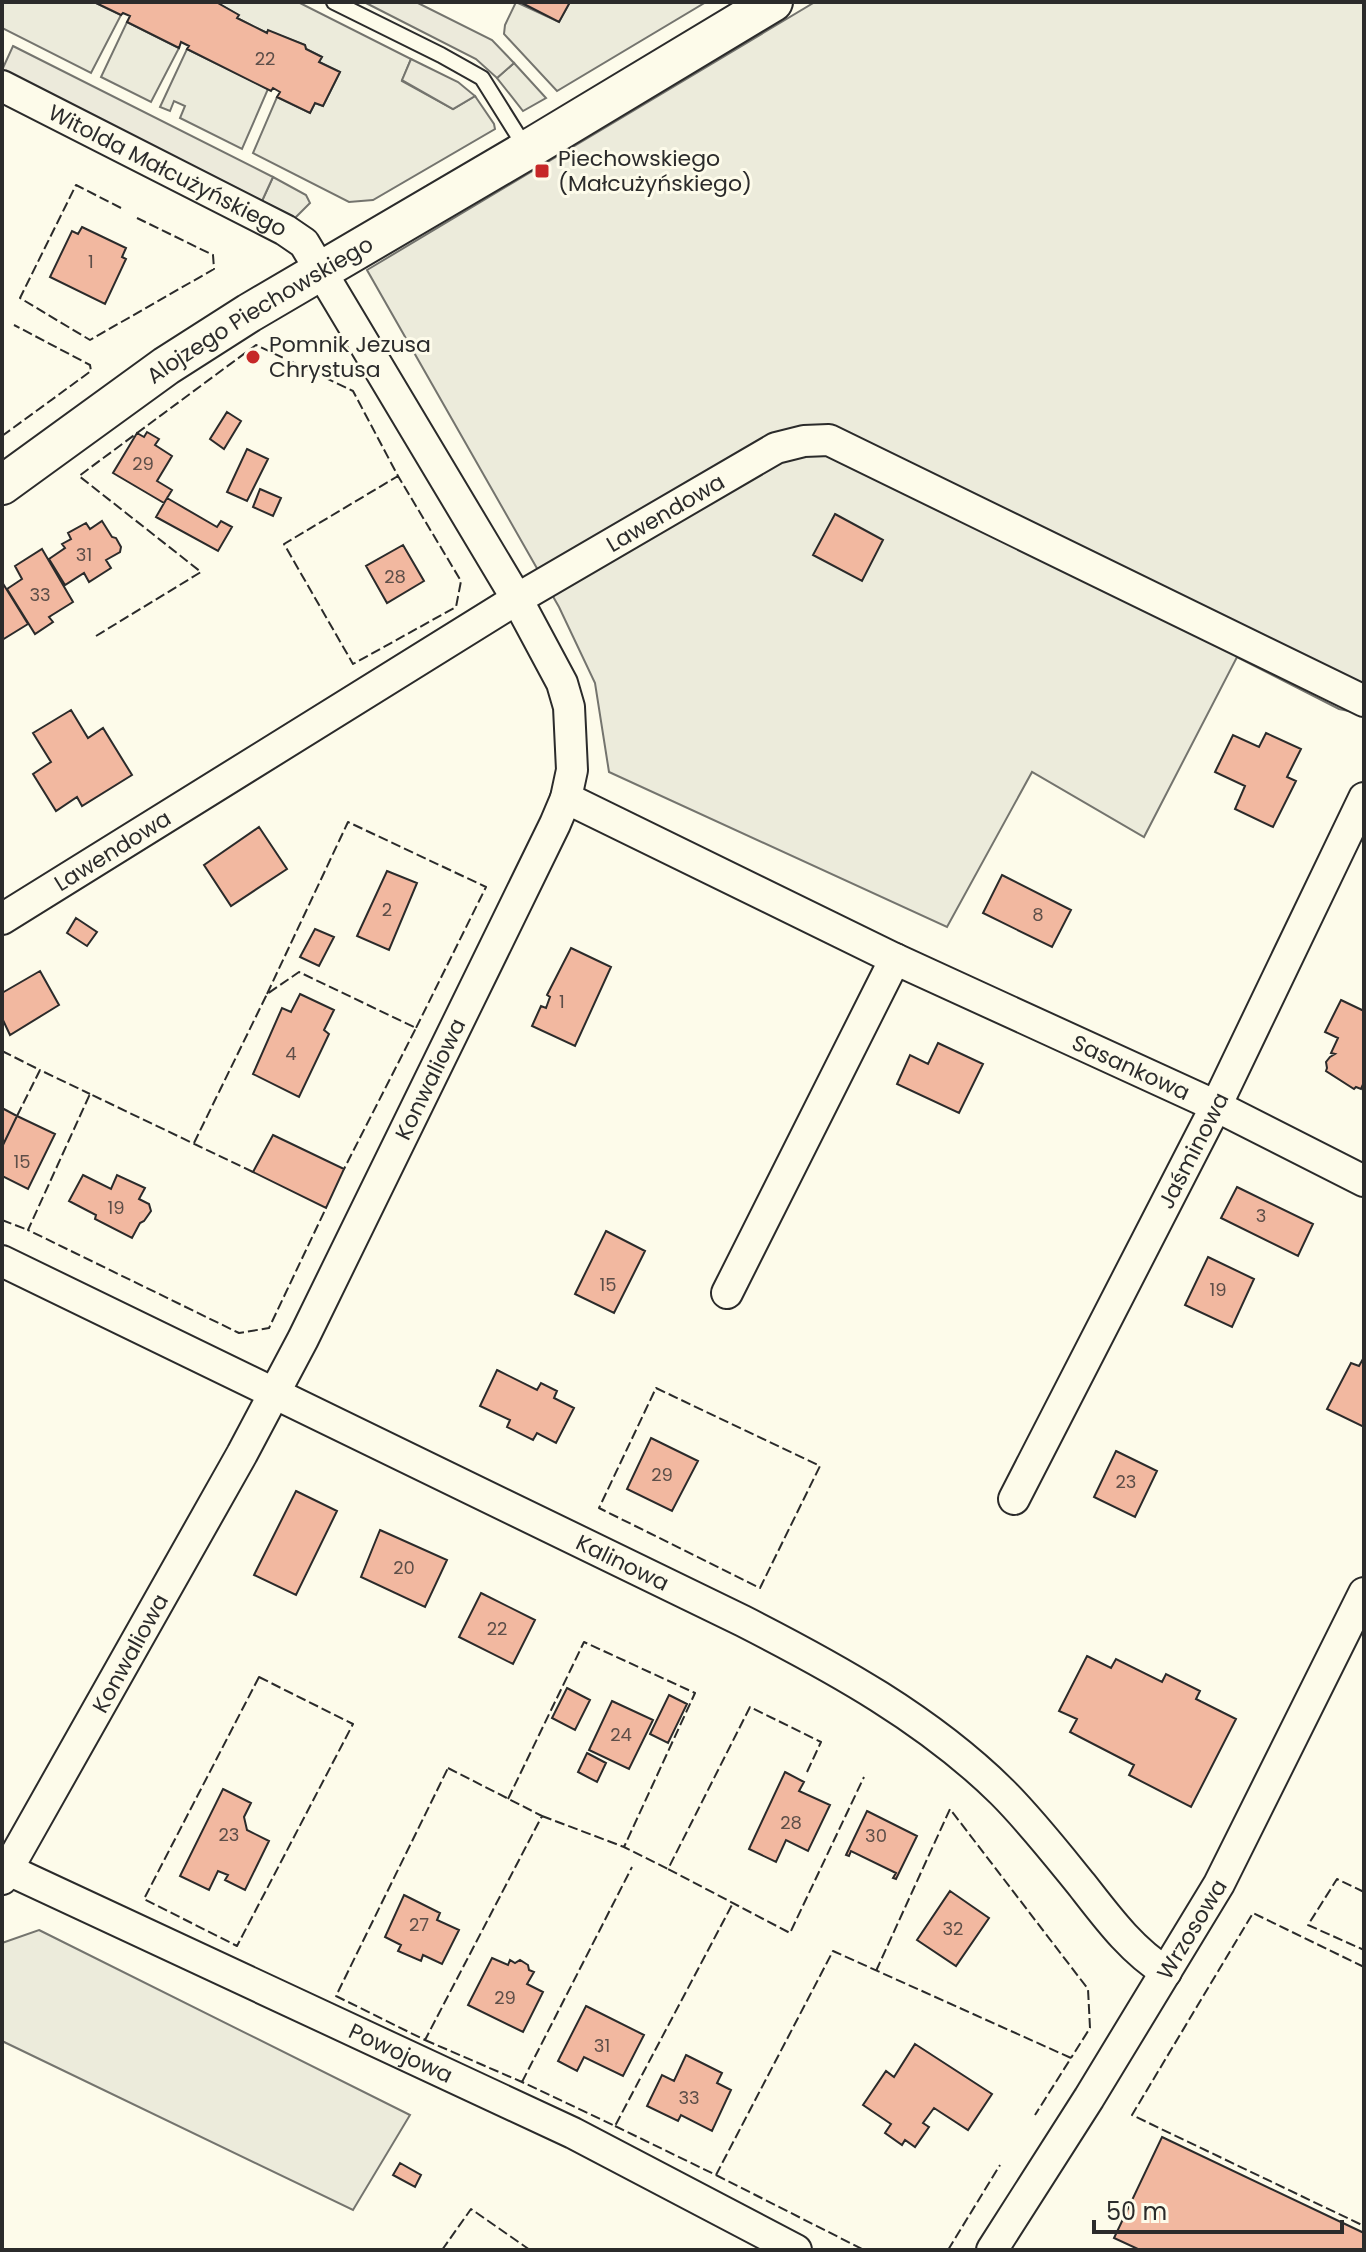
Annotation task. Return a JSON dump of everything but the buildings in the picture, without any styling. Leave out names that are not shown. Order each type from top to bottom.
[{"type":"street","name":"Alojzego Piechowskiego","points":[[2,485],[166,366],[321,269],[773,2]]},
{"type":"street","name":"Witolda Małcużyńskiego","points":[[2,86],[285,230],[304,243],[321,269]]},
{"type":"street","name":"Konwaliowa","points":[[4,1872],[274,1393],[555,824],[566,798],[572,770],[569,707],[562,683],[517,599],[321,269]]},
{"type":"street","name":"Lawendowa","points":[[2,919],[517,599],[776,448],[804,441],[829,440],[1364,701]]},
{"type":"street","name":"Sasankowa","points":[[566,798],[895,959],[1216,1106],[1364,1181]]},
{"type":"street","name":"Jaśminowa","points":[[1014,1499],[1216,1106],[1364,798]]},
{"type":"street","points":[[727,1293],[895,959]]},
{"type":"street","name":"Kalinowa","points":[[2,1261],[743,1621],[809,1655],[904,1713],[956,1750],[1002,1793],[1038,1832],[1113,1926],[1166,1972]]},
{"type":"street","name":"Wrzosowa","points":[[992,2250],[1219,1884],[1364,1593]]},
{"type":"street","name":"Powojowa","points":[[4,1872],[573,2133],[796,2250]]},
{"type":"lane","points":[[334,2],[482,78],[527,150]]},
{"type":"shaded area","points":[[2,2],[94,2],[121,15],[91,73],[2,28]]},
{"type":"shaded area","points":[[216,2],[298,2],[411,59],[402,81],[453,109],[475,96],[495,129],[373,200],[349,202],[253,153],[277,97],[310,113],[315,103],[323,106],[340,72],[319,62],[322,57],[306,49],[305,45],[267,33],[237,18],[238,15]]},
{"type":"shaded area","points":[[364,2],[416,2],[492,40],[514,63],[497,78],[476,59]]},
{"type":"shaded area","points":[[516,2],[559,22],[570,2],[706,2],[557,91],[504,34]]},
{"type":"shaded area","points":[[815,2],[1364,2],[1364,714],[1339,709],[1237,657],[1144,837],[1032,772],[947,927],[609,772],[595,683],[559,607],[367,270]]},
{"type":"shaded area","points":[[127,22],[179,48],[151,102],[101,77]]},
{"type":"shaded area","points":[[13,46],[273,177],[262,201],[2,70]]},
{"type":"shaded area","points":[[187,49],[268,89],[242,149],[180,118],[185,106],[174,101],[170,111],[160,107]]},
{"type":"shaded area","points":[[411,59],[458,82],[475,96],[453,109],[402,80]]},
{"type":"shaded area","points":[[514,63],[546,98],[523,111],[497,78]]},
{"type":"shaded area","points":[[273,177],[306,195],[310,203],[295,218],[262,201]]},
{"type":"shaded area","points":[[39,1930],[410,2115],[353,2210],[2,2041],[2,1943]]},
{"type":"fence","points":[[121,208],[76,185],[20,298],[90,340],[214,269],[213,255],[137,218]]},
{"type":"fence","points":[[2,436],[91,371],[90,365],[14,325]]},
{"type":"fence","points":[[96,636],[201,572],[79,476],[256,345],[353,391],[398,476],[284,544],[353,664],[456,607],[461,581],[398,476]]},
{"type":"fence","points":[[267,994],[348,822],[486,887],[416,1028]]},
{"type":"fence","points":[[194,1143],[267,994],[299,972],[416,1028],[344,1169]]},
{"type":"fence","points":[[2,1051],[40,1070]]},
{"type":"fence","points":[[17,1116],[40,1070],[90,1094]]},
{"type":"fence","points":[[253,1172],[90,1094],[28,1230],[239,1333],[269,1328],[326,1208]]},
{"type":"fence","points":[[2,1220],[28,1230]]},
{"type":"fence","points":[[656,1388],[820,1466],[760,1588],[599,1508],[656,1388]]},
{"type":"fence","points":[[508,1799],[584,1642],[695,1693],[624,1847]]},
{"type":"fence","points":[[259,1677],[353,1724],[237,1946],[144,1899],[259,1677]]},
{"type":"fence","points":[[807,1772],[821,1742],[750,1707],[668,1869],[790,1933],[864,1777]]},
{"type":"fence","points":[[448,1768],[542,1816],[425,2040],[336,1996],[448,1768]]},
{"type":"fence","points":[[876,1971],[950,1809],[1088,1989],[1090,2028],[1071,2058]]},
{"type":"fence","points":[[542,1816],[624,1847],[668,1869]]},
{"type":"fence","points":[[522,2082],[632,1867]]},
{"type":"fence","points":[[1364,1892],[1337,1879],[1308,1925],[1364,1950]]},
{"type":"fence","points":[[425,2040],[615,2126],[733,1903]]},
{"type":"fence","points":[[1364,1967],[1253,1913],[1132,2115],[1364,2226]]},
{"type":"fence","points":[[615,2126],[716,2175],[833,1951],[1071,2058],[1035,2115]]},
{"type":"fence","points":[[948,2250],[1000,2165]]},
{"type":"fence","points":[[716,2175],[864,2250]]},
{"type":"fence","points":[[442,2250],[471,2209],[530,2250]]},
{"type":"place","name":"Piechowskiego (Małcużyńskiego)","points":[[542,171]]},
{"type":"place","name":"Pomnik Jezusa Chrystusa","points":[[253,357]]}]
